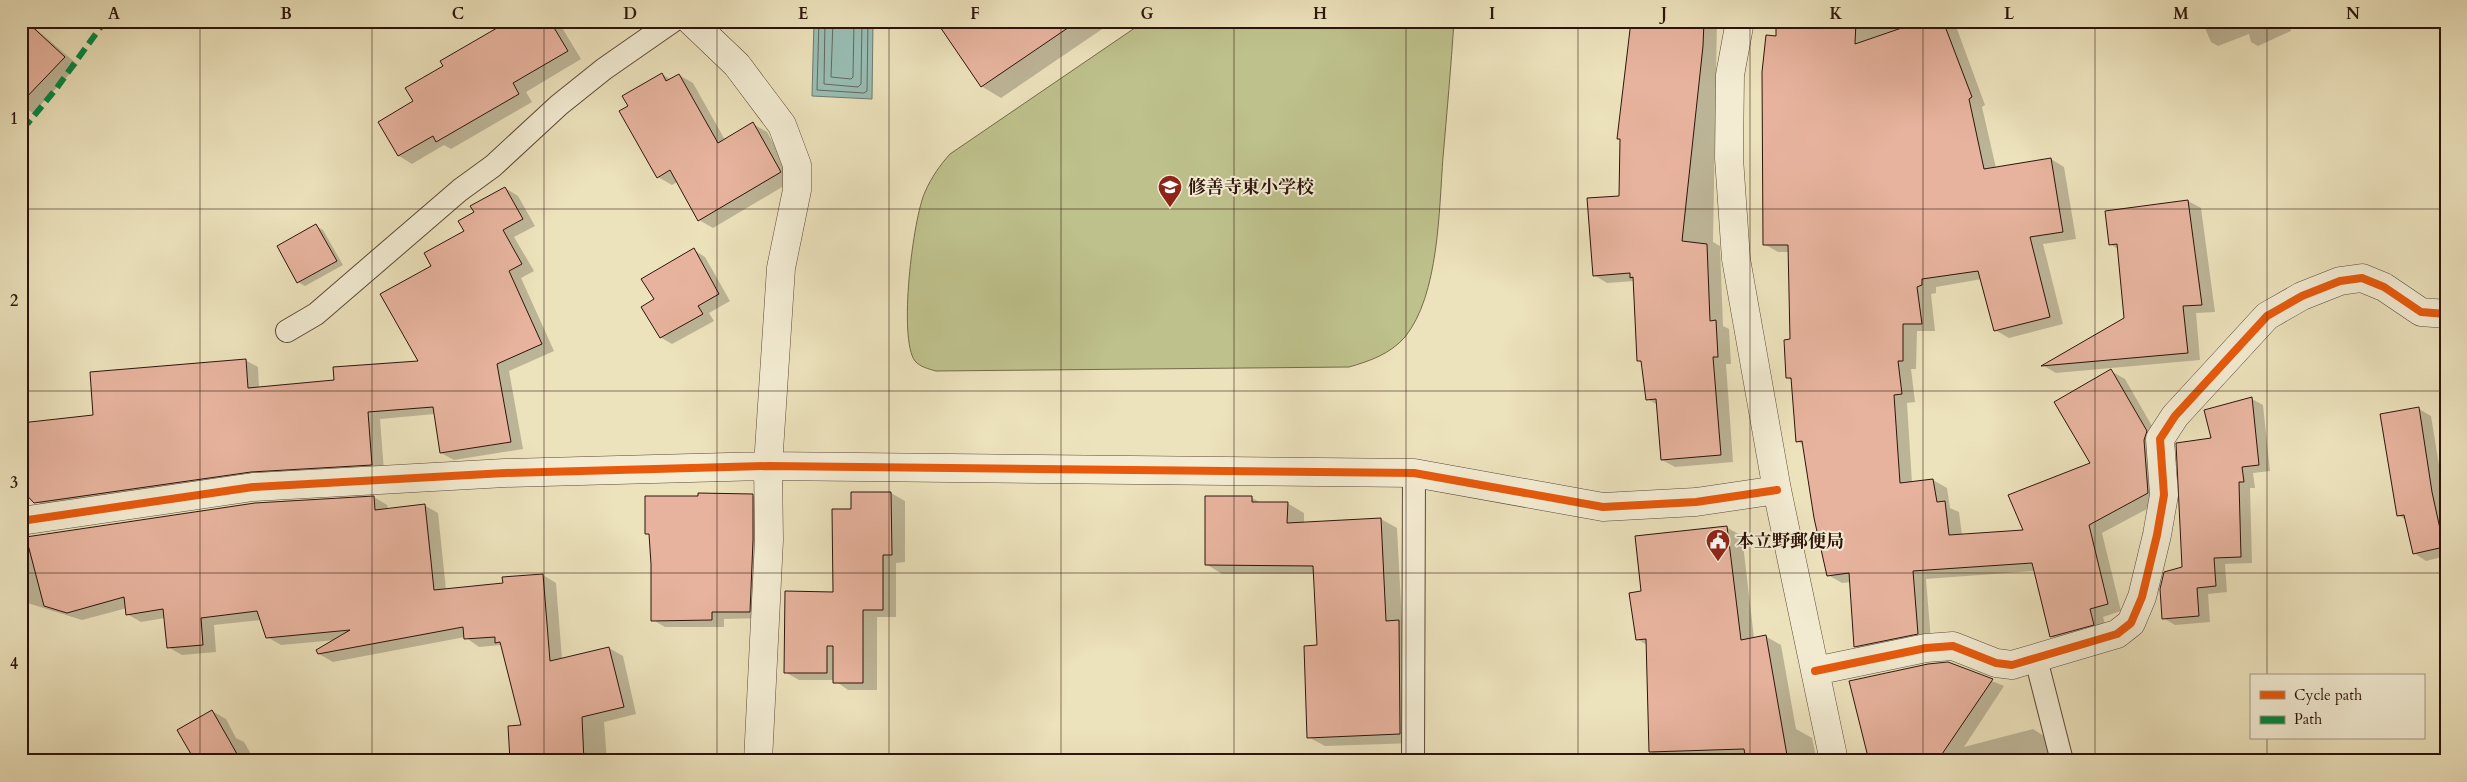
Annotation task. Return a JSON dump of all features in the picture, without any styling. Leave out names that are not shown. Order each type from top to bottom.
[{"type":"street","points":[[1740,21],[1730,75],[1729,158],[1736,259],[1777,490],[1834,761]]},
{"type":"street","points":[[684,22],[709,36],[737,65],[782,125],[797,165],[798,190],[781,268],[768,466],[769,540],[758,761]]},
{"type":"street","points":[[1815,671],[1926,648],[1953,646],[1996,663],[2012,665],[2117,634],[2131,623],[2142,597],[2164,495],[2160,439],[2175,416],[2267,316],[2302,296],[2324,287],[2340,281],[2362,278],[2384,287],[2421,312],[2446,314]]},
{"type":"street","points":[[21,521],[253,487],[505,472],[768,466],[1414,473],[1603,507],[1696,502],[1777,490]]},
{"type":"lane","points":[[287,331],[316,314],[460,190],[493,166],[559,105],[604,69],[684,22]]},
{"type":"lane","points":[[1413,761],[1414,473]]},
{"type":"lane","points":[[2036,659],[2062,761]]},
{"type":"green space","points":[[1145,21],[1454,21],[1435,251],[1425,299],[1405,337],[1393,348],[1379,356],[1349,367],[936,371],[919,365],[915,361],[910,348],[908,329],[909,278],[920,206],[936,172],[950,154]]},
{"type":"water","points":[[814,21],[873,21],[872,99],[812,96]]},
{"type":"building","points":[[21,21],[26,21],[65,57],[21,103]]},
{"type":"building","points":[[509,21],[550,21],[568,51],[513,83],[519,94],[436,142],[433,136],[398,156],[378,122],[413,101],[405,88],[443,66],[440,61]]},
{"type":"building","points":[[936,21],[1078,21],[981,87]]},
{"type":"building","points":[[1631,21],[1704,21],[1682,241],[1707,244],[1710,321],[1716,320],[1718,357],[1713,357],[1721,455],[1661,460],[1656,399],[1646,400],[1641,361],[1637,361],[1633,277],[1630,278],[1630,273],[1593,276],[1587,198],[1619,196],[1620,139],[1617,139]]},
{"type":"building","points":[[1776,21],[1856,21],[1855,44],[1922,21],[1943,21],[1972,97],[1969,99],[1984,169],[2051,158],[2063,232],[2030,237],[2050,317],[1994,331],[1978,271],[1922,279],[1922,285],[1917,287],[1922,324],[1903,324],[1903,361],[1898,361],[1902,394],[1894,395],[1900,483],[1933,479],[1937,502],[1945,501],[1949,535],[2023,530],[2008,495],[2090,463],[2054,402],[2111,369],[2147,431],[2144,440],[2148,493],[2089,525],[2108,604],[2090,609],[2094,625],[2050,637],[2032,563],[1913,571],[1918,634],[1854,647],[1849,573],[1827,576],[1814,518],[1802,441],[1796,442],[1791,378],[1786,378],[1784,340],[1790,339],[1788,245],[1763,245],[1762,72],[1766,35],[1776,36]]},
{"type":"building","points":[[662,73],[666,81],[679,74],[718,143],[753,122],[781,172],[698,221],[670,170],[657,178],[619,111],[628,106],[622,96]]},
{"type":"building","points":[[505,187],[523,219],[503,230],[522,264],[509,271],[542,344],[497,364],[511,442],[440,453],[433,407],[368,412],[372,465],[251,472],[34,503],[21,489],[21,423],[93,415],[90,372],[246,359],[248,388],[334,380],[333,367],[418,361],[380,294],[431,266],[424,253],[464,231],[458,221],[474,212],[470,206]]},
{"type":"building","points":[[2188,200],[2202,305],[2183,306],[2188,353],[2041,366],[2124,318],[2117,244],[2109,245],[2105,211]]},
{"type":"building","points":[[316,224],[337,261],[297,283],[277,246]]},
{"type":"building","points":[[694,248],[719,294],[698,306],[703,314],[660,338],[641,307],[654,299],[641,279]]},
{"type":"building","points":[[2252,397],[2259,465],[2242,467],[2244,482],[2239,482],[2241,557],[2214,558],[2216,586],[2197,588],[2199,616],[2162,619],[2160,589],[2164,572],[2182,567],[2176,443],[2211,438],[2204,410]]},
{"type":"building","points":[[2419,407],[2432,492],[2444,547],[2413,554],[2404,515],[2397,516],[2380,414]]},
{"type":"building","points":[[851,492],[891,492],[892,555],[883,555],[883,610],[863,610],[863,683],[833,683],[833,646],[827,646],[827,673],[784,673],[785,591],[833,592],[832,509],[851,509]]},
{"type":"building","points":[[698,493],[753,494],[750,612],[712,612],[712,620],[651,621],[651,564],[649,534],[645,534],[645,496],[698,496]]},
{"type":"building","points":[[374,496],[375,510],[425,504],[434,590],[503,583],[502,577],[543,574],[550,661],[609,647],[624,707],[582,717],[584,761],[510,761],[508,726],[521,725],[500,642],[495,643],[495,637],[464,639],[463,627],[318,654],[316,650],[350,630],[266,638],[257,611],[201,618],[203,645],[167,648],[163,609],[126,615],[124,597],[67,613],[44,606],[26,537],[255,503]]},
{"type":"building","points":[[1205,496],[1252,496],[1252,502],[1288,502],[1287,523],[1381,518],[1386,621],[1399,620],[1400,734],[1307,738],[1304,646],[1317,645],[1313,566],[1205,565]]},
{"type":"building","points":[[1727,526],[1741,640],[1766,635],[1788,761],[1746,761],[1744,749],[1649,752],[1646,639],[1636,640],[1629,593],[1641,591],[1635,536]]},
{"type":"building","points":[[1948,662],[1993,679],[1940,757],[1927,761],[1869,761],[1849,681],[1928,664]]},
{"type":"building","points":[[212,710],[241,761],[195,761],[177,730]]},
{"type":"marked path","points":[[21,127],[28,123],[56,89],[105,21]]},
{"type":"cycle path","points":[[1815,671],[1926,648],[1953,646],[1996,663],[2012,665],[2117,634],[2131,623],[2142,597],[2157,535],[2164,495],[2160,439],[2175,416],[2267,316],[2302,296],[2340,281],[2362,278],[2384,287],[2421,312],[2446,314]]},
{"type":"cycle path","points":[[21,521],[253,487],[505,473],[768,466],[1414,473],[1603,507],[1696,502],[1777,490]]},
{"type":"place","name":"修善寺東小学校","points":[[1170,208]]},
{"type":"place","name":"本立野郵便局","points":[[1718,562]]}]
